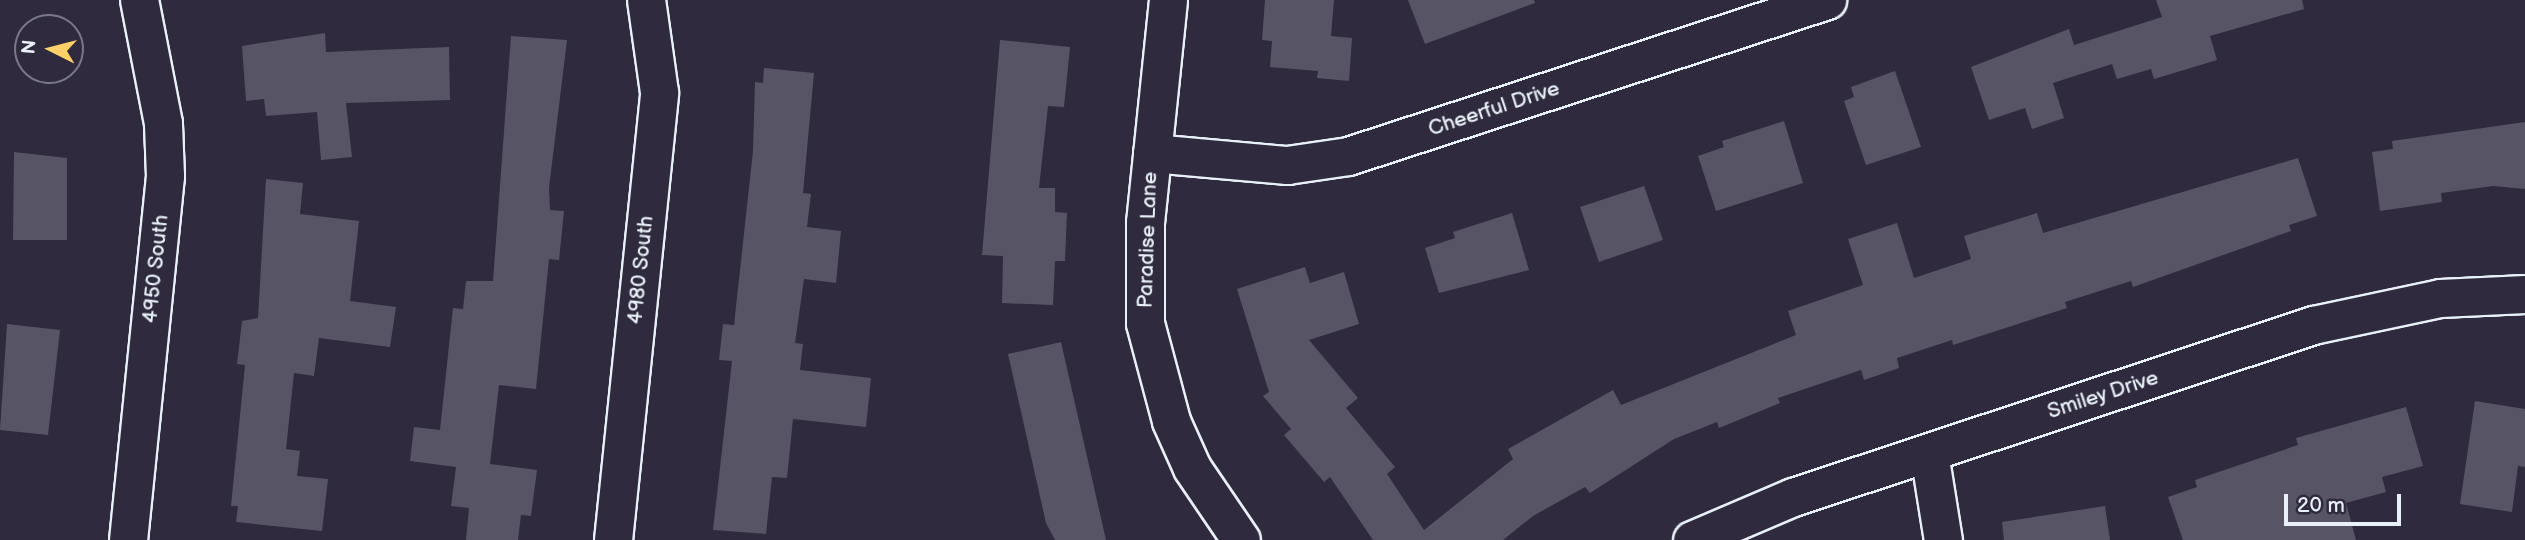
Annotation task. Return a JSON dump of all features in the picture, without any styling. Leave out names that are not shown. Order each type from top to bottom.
[{"type":"street","name":"4950 South","points":[[128,540],[165,176],[163,122],[139,0]]},
{"type":"street","name":"4980 South","points":[[613,540],[659,92],[646,0]]},
{"type":"street","name":"Paradise Lane","points":[[1168,0],[1143,272],[1154,373],[1192,468],[1241,540]]},
{"type":"street","name":"Cheerful Drive","points":[[1152,153],[1287,165],[1348,156],[1827,0]]},
{"type":"street","name":"Smiley Drive","points":[[1692,540],[1793,497],[2313,325],[2440,298],[2525,294]]},
{"type":"street","points":[[1929,453],[1942,540]]},
{"type":"building","points":[[1265,0],[1334,0],[1331,36],[1352,38],[1349,81],[1317,78],[1318,71],[1270,67],[1272,41],[1262,40]]},
{"type":"building","points":[[1408,0],[1534,0],[1535,3],[1425,44]]},
{"type":"building","points":[[2156,0],[2302,0],[2304,9],[2210,36],[2217,60],[2154,79],[2151,69],[2117,79],[2112,64],[2053,83],[2064,118],[2032,129],[2025,108],[1989,120],[1971,67],[2069,29],[2074,45],[2162,17]]},
{"type":"building","points":[[325,33],[326,52],[449,47],[450,100],[346,103],[352,157],[321,160],[317,112],[266,116],[264,99],[246,101],[242,46]]},
{"type":"building","points":[[511,36],[567,40],[549,188],[550,210],[564,211],[559,260],[549,259],[536,389],[499,385],[490,464],[537,470],[531,516],[521,515],[518,540],[466,540],[469,508],[451,506],[456,467],[410,461],[414,427],[440,430],[453,308],[463,309],[466,281],[493,281]]},
{"type":"building","points":[[1000,40],[1070,47],[1064,107],[1048,106],[1039,188],[1055,188],[1055,212],[1067,213],[1065,261],[1055,261],[1053,305],[1002,303],[1003,256],[982,255]]},
{"type":"building","points":[[764,68],[814,73],[803,193],[811,194],[807,227],[841,231],[836,283],[804,279],[795,343],[803,344],[800,370],[871,378],[866,427],[793,419],[787,478],[772,477],[766,534],[713,530],[732,361],[719,360],[723,324],[734,325],[753,151],[755,82],[763,83]]},
{"type":"building","points":[[1895,71],[1921,147],[1866,165],[1844,101],[1854,97],[1851,87]]},
{"type":"building","points":[[1784,121],[1803,183],[1716,211],[1698,156],[1724,147],[1722,141]]},
{"type":"building","points":[[2525,122],[2525,189],[2493,186],[2441,193],[2442,202],[2380,211],[2372,152],[2393,149],[2392,141]]},
{"type":"building","points":[[14,152],[67,158],[67,240],[13,240]]},
{"type":"building","points":[[2298,158],[2317,216],[2289,225],[2291,231],[2133,287],[2131,281],[2065,302],[2067,308],[1953,345],[1952,340],[1897,358],[1899,368],[1864,380],[1861,370],[1778,398],[1780,403],[1719,428],[1717,422],[1674,439],[1590,493],[1585,487],[1533,516],[1503,540],[1373,540],[1330,477],[1324,482],[1284,435],[1291,429],[1263,396],[1269,392],[1237,289],[1305,267],[1310,283],[1344,272],[1359,324],[1309,340],[1358,398],[1346,408],[1395,467],[1387,474],[1424,530],[1513,459],[1508,449],[1613,390],[1621,405],[1796,335],[1788,311],[1863,285],[1848,239],[1897,223],[1914,278],[1971,259],[1964,236],[2037,213],[2043,233]]},
{"type":"building","points":[[266,179],[303,183],[300,214],[359,221],[350,301],[396,307],[390,347],[319,338],[314,376],[294,373],[286,449],[300,451],[297,476],[328,479],[322,531],[236,522],[238,506],[231,506],[245,365],[237,364],[242,321],[258,318]]},
{"type":"building","points":[[1644,186],[1663,240],[1599,262],[1580,207]]},
{"type":"building","points":[[1512,213],[1529,270],[1439,293],[1425,248],[1455,238],[1453,232]]},
{"type":"building","points":[[7,324],[60,330],[48,435],[0,430]]},
{"type":"building","points":[[1061,342],[1106,540],[1055,540],[1046,523],[1008,354]]},
{"type":"building","points":[[2475,401],[2525,409],[2525,467],[2518,466],[2512,512],[2460,504]]},
{"type":"building","points":[[2406,407],[2423,466],[2382,477],[2386,492],[2346,503],[2356,540],[2183,540],[2168,497],[2197,487],[2195,480],[2298,445],[2296,438]]},
{"type":"building","points":[[2105,506],[2110,540],[2004,540],[2002,522]]}]
